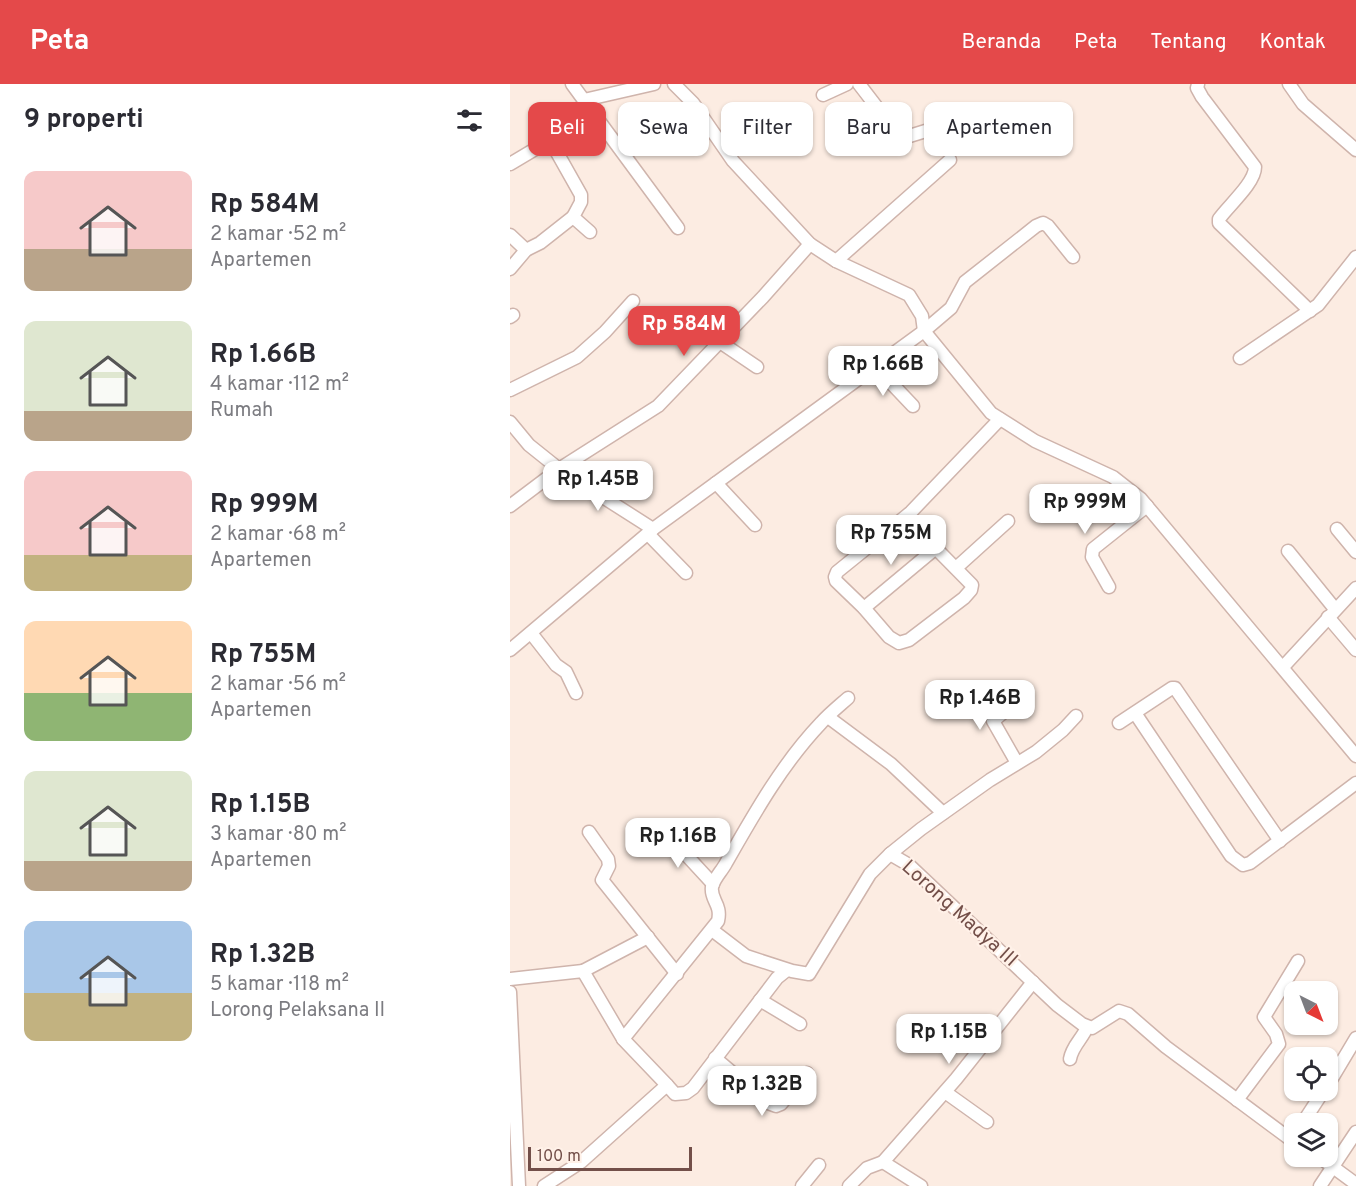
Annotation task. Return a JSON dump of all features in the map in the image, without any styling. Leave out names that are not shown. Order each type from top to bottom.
[{"type":"street","points":[[572,84],[584,100],[654,84]]},
{"type":"street","points":[[674,84],[693,103],[733,161],[810,244],[836,261],[909,295],[922,316],[924,331],[991,413],[1035,441],[1113,477],[1147,506],[1356,756]]},
{"type":"street","points":[[823,95],[847,84]]},
{"type":"street","points":[[859,84],[899,136],[903,138],[924,131]]},
{"type":"street","points":[[1198,84],[1197,88],[1202,97],[1255,168],[1252,178],[1223,212],[1219,223],[1310,310]]},
{"type":"street","points":[[1289,84],[1303,104],[1356,150]]},
{"type":"street","points":[[606,130],[678,228]]},
{"type":"street","points":[[510,164],[528,153]]},
{"type":"street","points":[[510,269],[526,250],[540,243],[573,217],[581,202],[581,195],[559,156]]},
{"type":"street","points":[[836,261],[950,160]]},
{"type":"street","points":[[573,217],[590,232]]},
{"type":"street","points":[[510,650],[651,531],[924,331],[951,308],[965,282],[1036,226],[1043,223],[1048,226],[1073,257]]},
{"type":"street","points":[[510,235],[526,250]]},
{"type":"street","points":[[510,506],[559,469],[658,406],[810,244]]},
{"type":"street","points":[[1240,358],[1318,305],[1356,257]]},
{"type":"street","points":[[510,390],[577,357],[605,332],[633,301]]},
{"type":"street","points":[[720,342],[757,367]]},
{"type":"street","points":[[875,366],[913,406]]},
{"type":"street","points":[[905,517],[971,583],[971,590],[964,598],[909,640],[899,643],[889,637],[836,581],[837,572],[905,517],[1000,419]]},
{"type":"street","points":[[512,428],[559,469],[651,531],[686,573]]},
{"type":"street","points":[[716,483],[755,525]]},
{"type":"street","points":[[1109,587],[1092,557],[1093,549],[1147,506]]},
{"type":"street","points":[[956,568],[1008,521]]},
{"type":"street","points":[[1337,529],[1356,552]]},
{"type":"street","points":[[864,608],[936,548]]},
{"type":"street","points":[[1288,551],[1356,650]]},
{"type":"street","points":[[1283,668],[1356,588]]},
{"type":"street","points":[[531,633],[556,665],[566,672],[576,693]]},
{"type":"street","points":[[1119,723],[1175,688],[1280,840]]},
{"type":"street","points":[[624,1039],[718,921],[720,912],[713,897],[713,884],[726,865],[740,836],[776,781],[798,750],[848,698]]},
{"type":"street","points":[[1010,707],[993,721],[1017,763]]},
{"type":"street","points":[[1135,713],[1231,856],[1243,865],[1250,863],[1356,783]]},
{"type":"street","points":[[890,854],[943,813],[1036,752],[1076,716]]},
{"type":"street","points":[[828,717],[891,764],[943,813]]},
{"type":"street","points":[[589,832],[608,859],[609,866],[602,880],[677,974]]},
{"type":"street","points":[[666,833],[713,884]]},
{"type":"street","name":"Lorong Madya III","points":[[787,970],[809,974],[870,874],[890,854],[909,865],[1057,1005],[1088,1027]]},
{"type":"street","points":[[712,930],[746,956],[787,970]]},
{"type":"street","points":[[510,979],[583,971],[648,937]]},
{"type":"street","points":[[1237,1100],[1279,1044],[1276,1034],[1264,1017],[1298,962]]},
{"type":"street","points":[[583,971],[624,1039],[675,1094],[686,1093],[693,1088],[777,978],[787,970]]},
{"type":"street","points":[[849,1186],[867,1168],[882,1162],[945,1092],[1033,982]]},
{"type":"street","points":[[510,992],[512,1097],[519,1186]]},
{"type":"street","points":[[760,1000],[800,1024]]},
{"type":"street","points":[[1070,1059],[1073,1049],[1082,1039],[1088,1027],[1092,1028],[1119,1011],[1128,1014],[1166,1047],[1284,1133]]},
{"type":"street","points":[[1338,1068],[1356,1038]]},
{"type":"street","points":[[716,1058],[768,1103],[776,1106],[781,1104],[807,1073]]},
{"type":"street","points":[[544,1186],[581,1162],[667,1085]]},
{"type":"street","points":[[945,1092],[987,1122]]},
{"type":"street","points":[[1338,1159],[1356,1132]]},
{"type":"street","points":[[882,1162],[921,1186]]},
{"type":"street","points":[[802,1186],[819,1166]]},
{"type":"street","points":[[1320,1186],[1332,1167]]},
{"type":"street","points":[[1334,1167],[1356,1184]]}]
